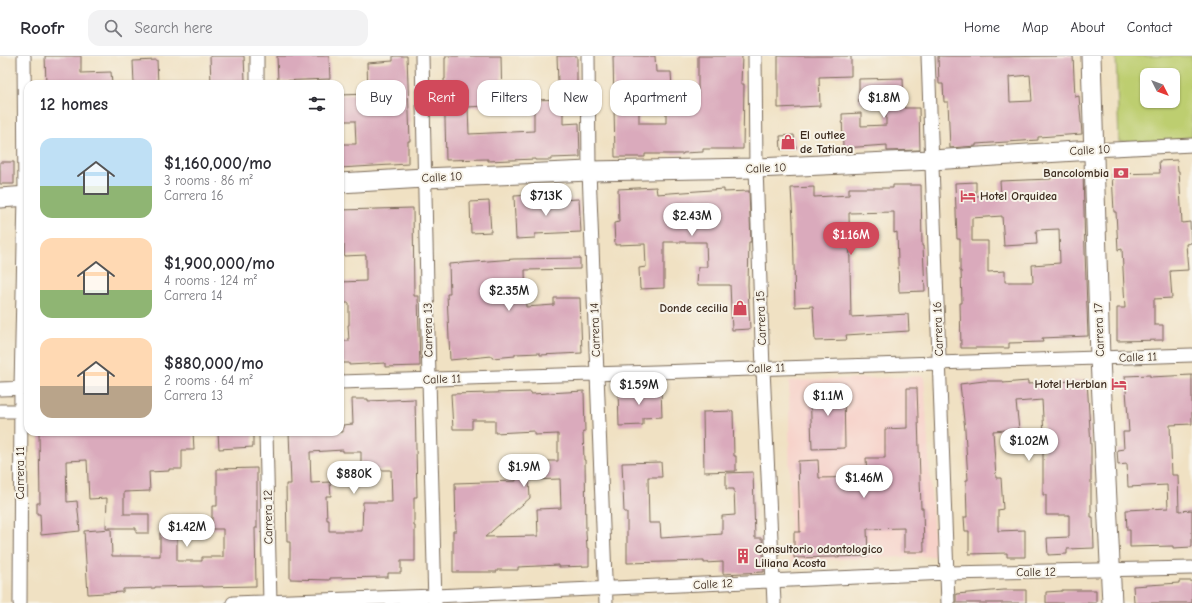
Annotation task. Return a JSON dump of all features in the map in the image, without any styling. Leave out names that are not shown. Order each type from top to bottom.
[{"type":"street","name":"Carrera 11","points":[[24,56],[25,80]]},
{"type":"street","points":[[257,56],[257,80]]},
{"type":"street","name":"Carrera 13","points":[[422,56],[435,600]]},
{"type":"street","name":"Carrera 14","points":[[588,56],[589,171],[606,603]]},
{"type":"street","name":"Carrera 15","points":[[755,56],[756,168],[763,368],[774,603]]},
{"type":"street","name":"Carrera 16","points":[[928,56],[948,603]]},
{"type":"street","name":"Carrera 17","points":[[1090,56],[1100,358],[1112,603]]},
{"type":"street","name":"Calle 10","points":[[344,183],[589,171],[756,168],[932,160],[1192,145]]},
{"type":"street","points":[[0,198],[24,196]]},
{"type":"street","name":"Calle 11","points":[[344,382],[1192,355]]},
{"type":"street","points":[[0,388],[24,388]]},
{"type":"street","name":"Carrera 11","points":[[20,603],[24,388]]},
{"type":"street","points":[[0,411],[24,411]]},
{"type":"street","name":"Carrera 12","points":[[266,436],[270,602]]},
{"type":"street","name":"Calle 12","points":[[233,603],[435,600],[606,589],[947,573],[1110,571],[1192,568]]},
{"type":"shaded area","points":[[924,376],[935,556],[790,561],[789,381]]},
{"type":"green space","points":[[1116,56],[1192,56],[1192,140],[1119,142]]},
{"type":"building","points":[[45,56],[81,56],[81,73],[111,72],[112,80],[46,80]]},
{"type":"building","points":[[210,56],[244,56],[245,80],[211,80]]},
{"type":"building","points":[[277,56],[329,56],[330,79],[278,80]]},
{"type":"building","points":[[393,56],[407,56],[410,141],[408,141],[408,164],[344,168],[344,144],[356,144],[355,121],[344,121],[344,95],[356,94],[356,116],[406,116],[406,80],[368,80],[367,63],[393,61]]},
{"type":"building","points":[[446,56],[501,56],[501,80],[477,80],[477,106],[469,107],[469,80],[444,80]]},
{"type":"building","points":[[557,56],[577,56],[577,80],[558,80]]},
{"type":"building","points":[[613,56],[655,56],[656,72],[671,72],[672,80],[613,80]]},
{"type":"building","points":[[698,56],[742,56],[741,84],[744,84],[743,149],[703,149],[703,152],[683,154],[645,154],[645,157],[615,157],[614,116],[639,116],[639,123],[666,123],[666,116],[701,116],[701,80],[698,80]]},
{"type":"building","points":[[778,56],[851,56],[851,76],[819,77],[820,106],[778,108]]},
{"type":"building","points":[[938,56],[1073,56],[1075,97],[1079,96],[1082,134],[1038,137],[1038,140],[976,144],[976,146],[950,148],[948,102],[944,102],[943,84],[939,84]],"holes":[[[1030,75],[1032,101],[1010,102],[1009,77]]]},
{"type":"building","points":[[157,60],[158,80],[134,80],[133,61]]},
{"type":"building","points":[[903,78],[904,108],[919,108],[920,150],[887,151],[887,145],[843,148],[842,114],[861,113],[861,126],[886,125],[886,101],[859,102],[859,79]]},
{"type":"building","points":[[549,99],[549,116],[563,116],[563,124],[579,123],[580,157],[551,158],[551,160],[446,160],[445,116],[468,116],[469,134],[534,131],[534,116],[541,116],[541,100]]},
{"type":"building","name":"El outlee de Tatiana","points":[[794,135],[796,148],[781,150],[780,136]]},
{"type":"building","points":[[1177,160],[1182,223],[1190,222],[1191,243],[1186,244],[1188,270],[1170,271],[1172,298],[1154,299],[1154,325],[1163,325],[1163,340],[1117,341],[1117,308],[1125,308],[1122,249],[1118,250],[1112,174],[1160,173],[1159,161]]},
{"type":"building","points":[[0,162],[14,162],[14,184],[0,184]]},
{"type":"building","points":[[1083,172],[1088,336],[1042,338],[1043,342],[1009,343],[1009,348],[961,348],[960,303],[962,303],[960,239],[957,239],[955,183],[976,182],[976,196],[1001,195],[1000,181],[1051,179],[1051,174]],"holes":[[[1002,216],[1004,246],[1037,244],[1036,230],[1059,229],[1060,263],[1032,265],[1033,282],[1005,282],[1005,271],[988,272],[988,241],[972,241],[972,218]]]},
{"type":"building","points":[[893,185],[921,185],[922,246],[925,291],[899,292],[897,232],[894,233],[894,212],[849,213],[851,317],[908,314],[909,331],[846,335],[847,340],[815,341],[813,306],[795,307],[791,188],[814,187],[814,197],[849,195],[849,188],[893,188]]},
{"type":"building","points":[[656,187],[657,194],[724,189],[724,192],[749,191],[751,242],[749,242],[748,285],[750,329],[732,330],[730,285],[697,285],[698,267],[707,267],[706,242],[664,242],[664,288],[640,289],[639,268],[646,267],[645,244],[615,245],[614,223],[619,222],[618,189]]},
{"type":"building","points":[[533,195],[533,201],[579,199],[581,232],[535,234],[535,238],[516,239],[514,196]]},
{"type":"building","points":[[489,201],[491,232],[471,233],[470,202]]},
{"type":"building","points":[[413,208],[414,296],[418,296],[420,366],[385,367],[385,363],[349,365],[349,363],[344,363],[344,341],[349,341],[349,303],[344,303],[344,282],[366,281],[366,255],[344,256],[344,210]]},
{"type":"building","points":[[580,258],[580,269],[525,270],[526,307],[554,305],[554,298],[580,298],[582,353],[540,355],[540,353],[515,354],[515,356],[492,358],[492,356],[450,360],[447,294],[450,294],[449,264],[514,259]]},
{"type":"building","points":[[1150,375],[1150,377],[1192,375],[1192,424],[1170,425],[1172,475],[1178,475],[1179,511],[1192,510],[1192,547],[1130,547],[1130,530],[1127,530],[1126,510],[1168,508],[1167,485],[1128,487],[1127,464],[1118,465],[1117,450],[1124,449],[1123,432],[1129,432],[1125,376]]},
{"type":"building","points":[[1087,380],[1091,446],[1091,517],[1093,517],[1094,548],[1067,549],[1067,554],[1048,555],[1047,538],[1069,537],[1069,515],[1046,515],[1046,495],[1043,495],[1043,453],[1045,453],[1042,400],[1016,402],[1019,429],[993,431],[996,478],[1001,478],[1003,509],[998,510],[998,531],[1025,530],[1025,557],[1007,557],[1007,553],[969,554],[969,531],[965,531],[964,517],[967,517],[966,480],[968,480],[960,384],[984,381],[1003,381],[1003,383],[1028,381],[1028,384]]},
{"type":"building","points":[[844,386],[845,448],[812,449],[810,387]]},
{"type":"building","points":[[907,388],[917,388],[924,552],[904,552],[904,528],[867,529],[868,556],[794,558],[794,532],[800,532],[798,461],[818,460],[819,478],[867,477],[866,458],[885,458],[885,429],[907,428]]},
{"type":"building","points":[[618,389],[661,389],[662,417],[643,418],[643,425],[619,426]]},
{"type":"building","points":[[584,391],[585,432],[583,432],[586,533],[587,548],[589,548],[589,566],[559,567],[559,565],[518,567],[518,570],[497,570],[497,572],[453,572],[453,531],[456,531],[455,483],[516,481],[515,465],[549,464],[548,461],[558,461],[558,434],[534,435],[534,431],[495,433],[495,420],[472,420],[472,429],[453,429],[451,394],[531,392],[531,394]],"holes":[[[560,479],[561,508],[537,509],[538,536],[485,537],[530,498],[529,480]]]},
{"type":"building","points":[[352,399],[368,399],[368,401],[415,399],[417,497],[414,497],[415,561],[401,561],[401,573],[388,573],[388,577],[330,578],[330,580],[290,579],[290,542],[287,542],[286,484],[291,484],[289,436],[344,436],[344,425],[353,424]],"holes":[[[343,450],[343,452],[361,452],[361,470],[391,470],[392,502],[363,502],[362,531],[329,531],[326,496],[331,496],[330,482],[311,483],[310,452]]]},
{"type":"building","points":[[733,411],[734,456],[736,456],[736,471],[704,472],[703,412]]},
{"type":"building","points":[[39,436],[193,436],[194,450],[182,450],[182,469],[149,472],[150,491],[124,492],[124,514],[149,514],[149,533],[136,533],[136,528],[106,528],[107,498],[89,499],[87,460],[66,461],[67,502],[77,501],[80,531],[41,535],[40,514],[37,514],[37,503],[40,503]]},
{"type":"building","points":[[218,436],[253,436],[253,447],[219,449]]},
{"type":"building","points":[[661,462],[662,477],[648,477],[649,523],[660,523],[661,538],[722,534],[722,516],[735,515],[734,489],[726,489],[726,473],[753,472],[755,538],[762,538],[764,572],[723,574],[723,562],[627,563],[627,512],[624,512],[622,463]]},
{"type":"building","points":[[257,468],[257,528],[255,528],[256,586],[155,587],[123,589],[123,592],[88,594],[84,531],[111,529],[112,556],[160,556],[160,533],[177,533],[177,561],[202,561],[202,557],[223,557],[223,529],[212,529],[212,506],[217,506],[217,469]]},
{"type":"building","points":[[1179,581],[1192,581],[1192,603],[1134,603],[1133,586],[1179,583]]},
{"type":"building","points":[[1004,590],[1026,590],[1026,603],[956,603],[956,594]]},
{"type":"building","points":[[1062,590],[1096,590],[1096,603],[1046,603],[1046,592]]},
{"type":"place","name":"El outlee de Tatiana","points":[[788,142]]},
{"type":"place","name":"Bancolombia","points":[[1121,173]]},
{"type":"place","name":"Hotel Orquidea","points":[[968,196]]},
{"type":"place","name":"Donde cecilia","points":[[740,308]]},
{"type":"place","name":"Hotel Herblan","points":[[1119,384]]},
{"type":"place","name":"Consultorio odontologico Liliana Acosta","points":[[743,556]]}]
